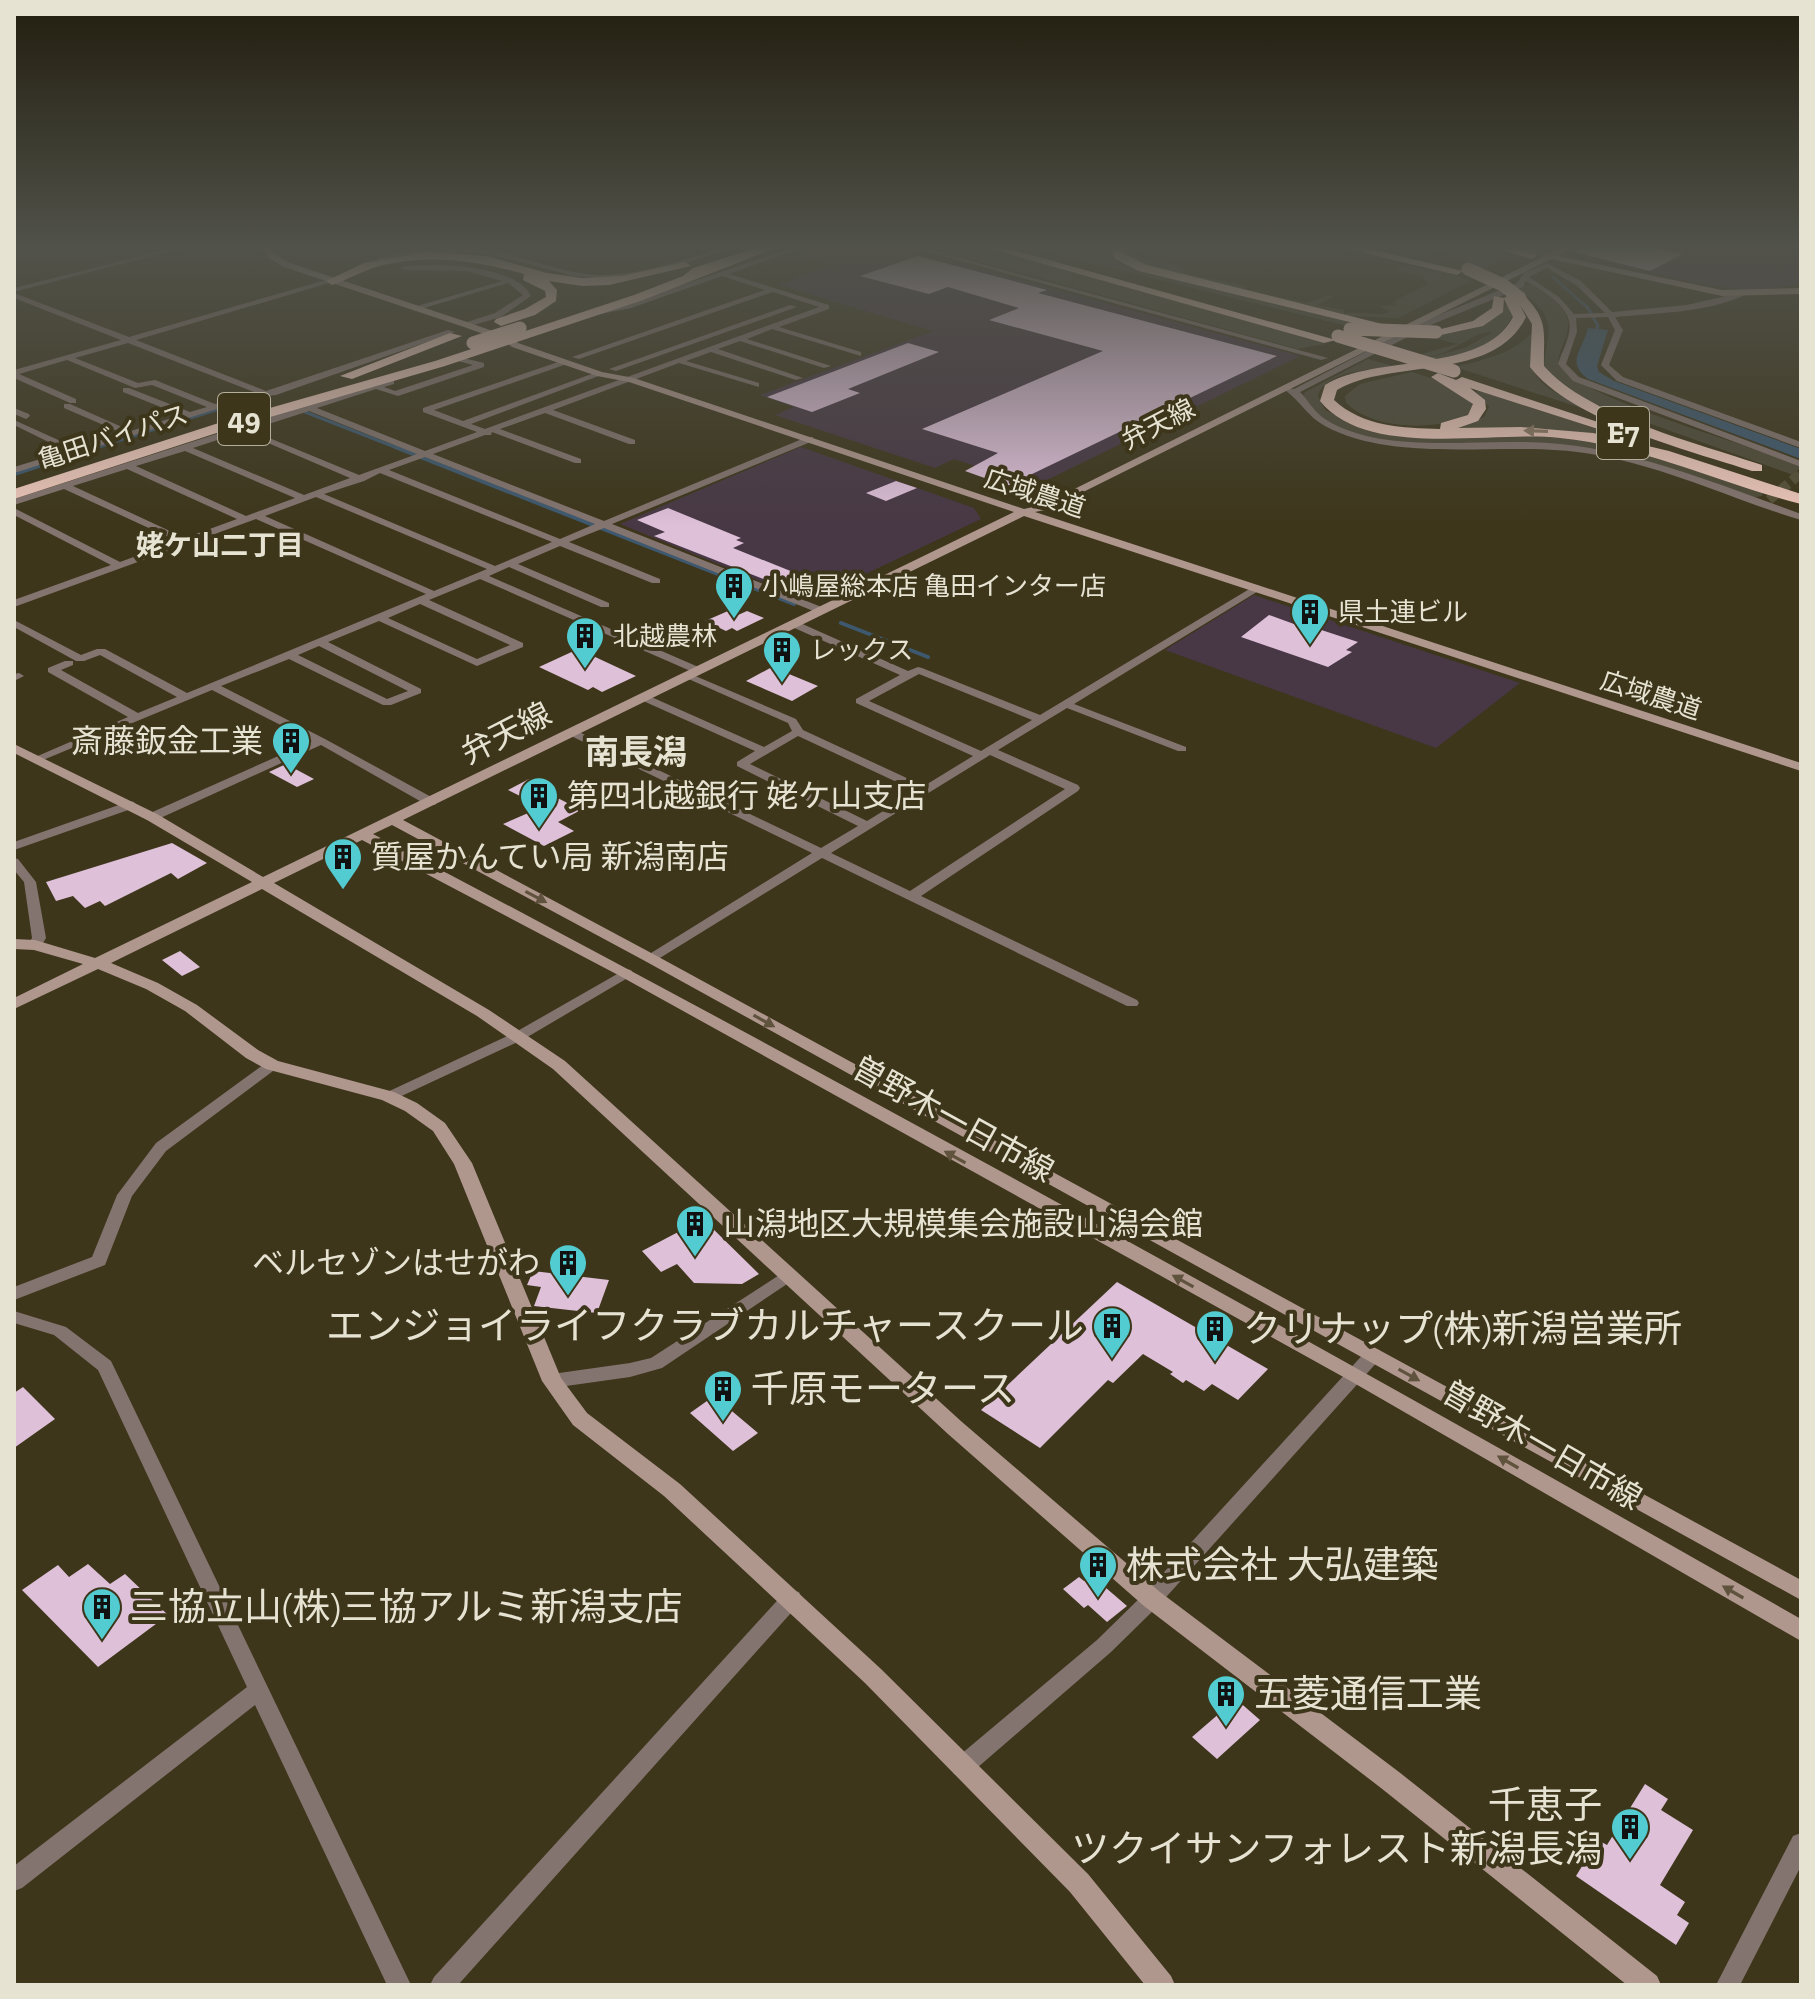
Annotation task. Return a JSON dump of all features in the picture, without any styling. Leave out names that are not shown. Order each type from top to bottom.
[{"type":"highway","name":"亀田バイパス","points":[[14,485],[461,339]]},
{"type":"highway","name":"亀田バイパス","points":[[14,494],[220,427],[461,339]]},
{"type":"highway","points":[[220,427],[458,358],[465,339]]},
{"type":"highway","points":[[472,339],[517,348],[537,348],[537,339]]},
{"type":"highway","points":[[1344,339],[1446,374],[1476,397],[1480,408],[1474,418],[1444,427],[1400,426],[1353,414],[1338,399],[1341,390],[1362,381],[1470,360],[1517,339]]},
{"type":"highway","points":[[1501,339],[1492,346],[1448,360],[1349,378],[1330,388],[1327,401],[1335,411],[1350,419],[1394,431],[1537,431],[1598,438],[1648,450],[1801,497]]},
{"type":"highway","points":[[1540,339],[1537,367],[1545,379],[1560,390],[1613,415],[1801,486]]},
{"type":"highway","name":"E7","points":[[1446,374],[1801,486]]},
{"type":"highway","name":"E7","points":[[1446,374],[1801,497]]},
{"type":"street","points":[[16,470],[214,407],[273,393],[416,344],[454,339]]},
{"type":"street","name":"広域農道","points":[[525,339],[564,362],[631,380],[1801,767]]},
{"type":"street","points":[[576,357],[628,339]]},
{"type":"street","points":[[613,369],[699,339]]},
{"type":"street","points":[[811,339],[858,354]]},
{"type":"street","points":[[1255,339],[1324,358]]},
{"type":"street","name":"弁天線","points":[[1023,512],[1031,504],[1367,339]]},
{"type":"street","name":"弁天線","points":[[14,1004],[1023,512],[1045,507],[1283,388],[1372,339]]},
{"type":"street","points":[[1294,392],[1396,339]]},
{"type":"street","points":[[1570,339],[1562,364],[1576,379],[1801,464]]},
{"type":"street","points":[[1615,339],[1605,365],[1620,379],[1801,445]]},
{"type":"street","points":[[14,374],[129,340],[264,393]]},
{"type":"street","points":[[14,604],[743,340],[827,366]]},
{"type":"street","points":[[537,348],[613,369],[631,380]]},
{"type":"street","points":[[713,350],[799,378]]},
{"type":"street","points":[[68,358],[138,386],[152,382],[214,407]]},
{"type":"street","points":[[14,502],[307,407],[375,386],[437,368],[458,358],[481,365],[395,394],[375,386]]},
{"type":"street","points":[[564,362],[426,410],[578,461]]},
{"type":"street","points":[[682,362],[756,385]]},
{"type":"street","points":[[14,374],[131,434]]},
{"type":"street","points":[[463,424],[600,374]]},
{"type":"street","points":[[1283,388],[1294,392],[1322,420],[1367,438],[1433,446],[1529,445],[1582,449],[1768,502],[1801,517]]},
{"type":"street","points":[[126,390],[189,415]]},
{"type":"street","points":[[16,470],[260,398],[264,393]]},
{"type":"street","points":[[307,407],[420,457],[820,610]]},
{"type":"street","points":[[14,411],[26,416]]},
{"type":"street","points":[[548,411],[632,442]]},
{"type":"street","points":[[15,422],[75,451]]},
{"type":"street","points":[[241,429],[361,479]]},
{"type":"street","points":[[39,758],[810,439]]},
{"type":"street","points":[[184,447],[306,499]]},
{"type":"street","points":[[126,465],[433,594]]},
{"type":"street","points":[[383,471],[656,581]]},
{"type":"street","points":[[63,485],[186,542]]},
{"type":"street","points":[[317,494],[495,569]]},
{"type":"street","points":[[14,511],[121,566]]},
{"type":"street","points":[[508,563],[605,605]]},
{"type":"street","points":[[479,575],[792,721],[798,732],[926,791]]},
{"type":"street","points":[[650,958],[1256,588]]},
{"type":"street","points":[[378,617],[477,663],[519,645],[419,600]]},
{"type":"street","points":[[14,623],[80,659],[101,651],[186,697]]},
{"type":"street","points":[[794,624],[909,675]]},
{"type":"street","points":[[288,654],[387,703],[417,691],[319,642]]},
{"type":"street","points":[[69,663],[52,670],[137,717]]},
{"type":"street","points":[[913,895],[1074,788],[860,701],[918,670],[1041,719]]},
{"type":"street","points":[[212,686],[321,741],[431,802]]},
{"type":"street","points":[[645,698],[764,751]]},
{"type":"street","points":[[1065,704],[1182,749]]},
{"type":"street","points":[[571,732],[1132,1003]]},
{"type":"street","points":[[798,732],[741,764],[868,826]]},
{"type":"street","points":[[152,817],[321,741]]},
{"type":"street","points":[[14,748],[152,817],[519,1036],[559,1065],[787,1276],[1152,1599],[1390,1780],[1648,1985]]},
{"type":"street","points":[[14,846],[130,805]]},
{"type":"street","name":"曽野木一日市線","points":[[393,820],[1801,1591]]},
{"type":"street","name":"曽野木一日市線","points":[[364,835],[626,973],[1354,1374],[1801,1631]]},
{"type":"street","points":[[14,862],[30,882],[39,938],[35,945]]},
{"type":"street","points":[[14,944],[35,945],[95,964],[165,993],[272,1065],[388,1097],[411,1107],[439,1127],[463,1163],[552,1381],[580,1419],[672,1490],[792,1598],[1079,1883],[1162,1985]]},
{"type":"street","points":[[388,1097],[519,1036],[626,973]]},
{"type":"street","points":[[14,1294],[99,1261],[125,1195],[161,1147],[272,1065]]},
{"type":"street","points":[[552,1381],[630,1370],[656,1363],[787,1276]]},
{"type":"street","points":[[14,1317],[60,1331],[105,1366],[399,1985]]},
{"type":"street","points":[[962,1767],[1104,1646],[1152,1599],[1373,1355]]},
{"type":"street","points":[[442,1985],[792,1598]]},
{"type":"street","points":[[14,1880],[257,1691]]},
{"type":"street","points":[[1728,1985],[1801,1843]]},
{"type":"shaded area","points":[[911,339],[1239,339],[1300,356],[1035,486],[954,459],[935,468],[775,415],[794,407],[760,395]]},
{"type":"shaded area","points":[[1262,339],[1309,339],[1325,344],[1297,349]]},
{"type":"shaded area","points":[[1440,339],[1469,339],[1438,355],[1418,355],[1458,344]]},
{"type":"shaded area","points":[[1480,339],[1493,339],[1464,354],[1427,358],[1465,348]]},
{"type":"shaded area","points":[[1536,339],[1530,363],[1541,382],[1560,395],[1603,415],[1455,367],[1486,359],[1523,341]]},
{"type":"shaded area","points":[[1565,339],[1558,362],[1571,376],[1597,391],[1630,406],[1801,467],[1793,475],[1584,400],[1562,388],[1544,366],[1548,341]]},
{"type":"shaded area","points":[[1368,359],[1393,366],[1339,376],[1322,387],[1318,396],[1325,410],[1369,430],[1580,438],[1630,449],[1763,492],[1762,496],[1752,498],[1592,449],[1415,444],[1340,430],[1322,419],[1303,396],[1305,392]]},
{"type":"shaded area","points":[[1412,372],[1443,382],[1474,405],[1468,416],[1438,424],[1404,425],[1372,419],[1346,403],[1345,396],[1360,384]]},
{"type":"shaded area","points":[[1480,390],[1656,449],[1562,431],[1450,428],[1484,417],[1489,407],[1476,392]]},
{"type":"shaded area","points":[[801,447],[974,508],[981,519],[809,601],[620,524]]},
{"type":"shaded area","points":[[1254,595],[1520,683],[1436,748],[1165,650]]},
{"type":"water","points":[[1584,339],[1605,339],[1597,366],[1599,372],[1614,381],[1801,449],[1801,459],[1588,379],[1578,367],[1578,355]]},
{"type":"building","points":[[1060,339],[1214,339],[1277,356],[1007,486],[965,471],[998,453],[922,429],[1103,351]]},
{"type":"building","points":[[908,343],[939,352],[848,389],[860,393],[812,412],[767,397]]},
{"type":"building","points":[[896,481],[917,488],[886,501],[866,493]]},
{"type":"building","points":[[668,508],[741,538],[736,540],[744,543],[733,548],[798,574],[805,572],[834,583],[807,596],[654,536],[665,532],[637,520]]},
{"type":"building","name":"小嶋屋総本店 亀田インター店","points":[[728,611],[738,615],[747,611],[764,618],[737,631],[732,628],[726,631],[705,621]]},
{"type":"building","name":"県土連ビル","points":[[1269,615],[1358,642],[1346,650],[1352,652],[1328,667],[1241,637]]},
{"type":"building","name":"北越農林","points":[[578,649],[636,676],[602,692],[593,687],[588,690],[539,667]]},
{"type":"building","name":"レックス","points":[[772,667],[818,686],[792,701],[746,681]]},
{"type":"building","name":"斎藤鈑金工業","points":[[286,764],[314,779],[297,787],[269,772]]},
{"type":"building","points":[[529,779],[551,790],[546,792],[581,810],[558,822],[574,831],[544,846],[503,824],[542,807],[508,790]]},
{"type":"building","points":[[172,843],[207,863],[178,879],[171,873],[105,906],[100,901],[85,908],[73,896],[56,901],[46,882]]},
{"type":"building","points":[[180,951],[200,967],[182,976],[162,960]]},
{"type":"building","name":"山潟地区大規模集会施設山潟会館","points":[[703,1219],[759,1274],[742,1284],[694,1283],[677,1264],[661,1272],[642,1251]]},
{"type":"building","name":"ベルセゾンはせがわ","points":[[533,1271],[609,1280],[597,1313],[534,1306],[541,1287],[527,1285]]},
{"type":"building","name":"エンジョイライフクラブカルチャースクール","points":[[1117,1282],[1268,1369],[1238,1400],[1212,1384],[1204,1391],[1186,1380],[1183,1383],[1170,1374],[1173,1372],[1143,1354],[1113,1383],[1108,1380],[1040,1448],[981,1410]]},
{"type":"building","points":[[23,1387],[55,1419],[14,1448],[14,1393]]},
{"type":"building","name":"千原モータース","points":[[714,1396],[758,1433],[733,1451],[690,1413]]},
{"type":"building","name":"三協立山(株)三協アルミ新潟支店","points":[[88,1564],[110,1584],[125,1574],[168,1615],[98,1667],[22,1590],[58,1565],[69,1577]]},
{"type":"building","name":"株式会社 大弘建築","points":[[1091,1575],[1127,1606],[1107,1622],[1088,1605],[1084,1608],[1063,1589],[1079,1577],[1084,1581]]},
{"type":"building","name":"五菱通信工業","points":[[1236,1699],[1260,1720],[1217,1759],[1192,1737]]},
{"type":"building","name":"千恵子 ツクイサンフォレスト新潟長潟","points":[[1645,1784],[1668,1799],[1661,1810],[1693,1830],[1660,1885],[1685,1902],[1677,1915],[1689,1923],[1676,1945],[1576,1876],[1598,1840],[1607,1845]]},
{"type":"waterway","points":[[92,449],[254,398]]},
{"type":"waterway","points":[[305,412],[400,449]]},
{"type":"waterway","points":[[14,474],[98,447]]},
{"type":"waterway","points":[[395,447],[794,604]]},
{"type":"waterway","points":[[841,623],[928,657]]},
{"type":"tunnel","points":[[1769,500],[1801,473]]},
{"type":"place","name":"小嶋屋総本店 亀田インター店","points":[[734,620]]},
{"type":"place","name":"県土連ビル","points":[[1310,646]]},
{"type":"place","name":"北越農林","points":[[585,670]]},
{"type":"place","name":"レックス","points":[[782,684]]},
{"type":"place","name":"斎藤鈑金工業","points":[[291,775]]},
{"type":"place","name":"第四北越銀行 姥ケ山支店","points":[[539,830]]},
{"type":"place","name":"質屋かんてい局 新潟南店","points":[[343,891]]},
{"type":"place","name":"山潟地区大規模集会施設山潟会館","points":[[695,1258]]},
{"type":"place","name":"ベルセゾンはせがわ","points":[[568,1297]]},
{"type":"place","name":"エンジョイライフクラブカルチャースクール","points":[[1112,1360]]},
{"type":"place","name":"クリナップ(株)新潟営業所","points":[[1215,1363]]},
{"type":"place","name":"千原モータース","points":[[723,1423]]},
{"type":"place","name":"株式会社 大弘建築","points":[[1098,1599]]},
{"type":"place","name":"三協立山(株)三協アルミ新潟支店","points":[[102,1641]]},
{"type":"place","name":"五菱通信工業","points":[[1226,1728]]},
{"type":"place","name":"千恵子 ツクイサンフォレスト新潟長潟","points":[[1630,1861]]},
{"type":"district","name":"姥ケ山二丁目","points":[[220,545]]},
{"type":"district","name":"南長潟","points":[[636,752]]}]
